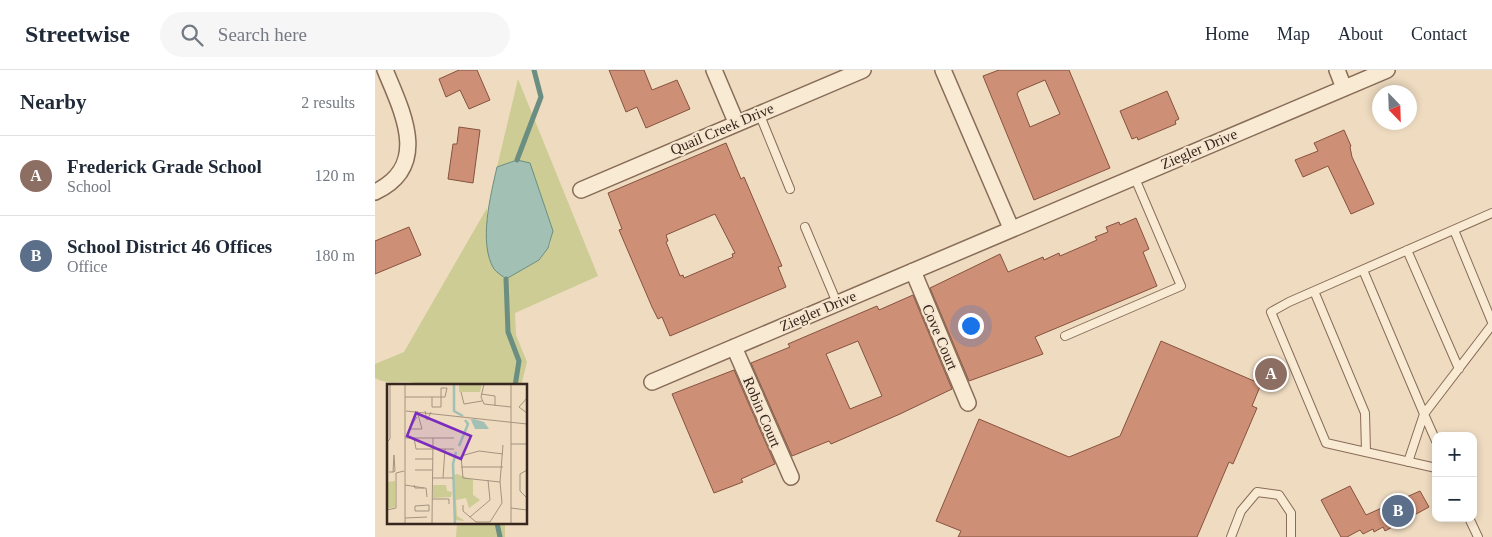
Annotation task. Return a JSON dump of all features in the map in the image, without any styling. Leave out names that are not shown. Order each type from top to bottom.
[{"type":"street","points":[[375,192],[385,187],[397,174],[406,158],[409,144],[407,127],[385,70]]},
{"type":"street","points":[[714,70],[736,122]]},
{"type":"street","name":"Quail Creek Drive","points":[[581,190],[736,122],[863,70]]},
{"type":"street","points":[[943,70],[1011,228]]},
{"type":"street","points":[[1337,70],[1344,88]]},
{"type":"street","name":"Ziegler Drive","points":[[652,382],[1387,70]]},
{"type":"street","name":"Cove Court","points":[[913,270],[968,403]]},
{"type":"street","name":"Robin Court","points":[[734,347],[791,477]]},
{"type":"lane","points":[[759,113],[790,189]]},
{"type":"lane","points":[[1065,336],[1181,286],[1134,176]]},
{"type":"lane","points":[[1432,467],[1326,443],[1271,312],[1314,291],[1492,213]]},
{"type":"lane","points":[[805,226],[837,303]]},
{"type":"lane","points":[[1408,462],[1425,414],[1492,323],[1453,230]]},
{"type":"lane","points":[[1407,250],[1459,369]]},
{"type":"lane","points":[[1363,270],[1432,432]]},
{"type":"lane","points":[[1314,291],[1365,412],[1366,452]]},
{"type":"lane","points":[[1231,537],[1241,511],[1257,492],[1279,495],[1291,513],[1291,537]]},
{"type":"lane","points":[[1471,522],[1478,537]]},
{"type":"green space","points":[[518,79],[598,276],[515,313],[516,335],[527,362],[522,384],[417,384],[388,382],[375,378],[375,364],[404,352],[487,208],[487,245],[539,260],[550,245],[553,231],[517,160],[497,167]]},
{"type":"green space","points":[[457,524],[505,524],[505,537],[456,537]]},
{"type":"shaded area","points":[[517,160],[530,163],[553,231],[548,248],[539,260],[506,279],[494,269],[489,258],[486,232],[487,218],[497,167]]},
{"type":"building","points":[[459,70],[477,70],[490,100],[469,109],[460,90],[446,97],[439,79]]},
{"type":"building","points":[[609,70],[644,70],[652,90],[677,80],[690,109],[646,128],[637,107],[626,112]]},
{"type":"building","points":[[999,70],[1069,70],[1110,168],[1034,200],[983,76]],"holes":[[[1045,80],[1060,114],[1030,127],[1017,94],[1019,91]]]},
{"type":"building","points":[[1167,91],[1179,119],[1175,121],[1176,124],[1138,140],[1137,137],[1132,139],[1120,111]]},
{"type":"building","points":[[459,127],[480,130],[473,183],[448,179],[453,144],[457,144]]},
{"type":"building","points":[[1344,130],[1351,146],[1352,157],[1374,204],[1351,214],[1328,166],[1303,177],[1295,160],[1318,151],[1314,143]]},
{"type":"building","points":[[726,143],[741,179],[744,177],[782,266],[778,267],[786,287],[670,336],[662,317],[658,319],[652,307],[619,230],[622,229],[608,193]],"holes":[[[715,214],[735,253],[732,254],[733,257],[684,278],[683,275],[680,276],[666,242],[668,241],[666,235]]]},
{"type":"building","points":[[1136,218],[1149,249],[1143,252],[1157,286],[1035,337],[1043,354],[969,381],[930,288],[1000,254],[1008,272],[1043,257],[1044,260],[1059,253],[1060,256],[1097,240],[1095,237],[1108,232],[1106,227],[1119,222],[1120,225]]},
{"type":"building","points":[[409,227],[421,255],[375,274],[375,241]]},
{"type":"building","points":[[913,295],[952,389],[831,444],[829,441],[792,456],[751,363],[790,347],[788,344],[877,306],[879,310]],"holes":[[[858,341],[882,396],[850,409],[826,354]]]},
{"type":"building","points":[[1161,341],[1261,384],[1252,406],[1257,408],[1233,464],[1229,462],[1197,537],[958,537],[961,531],[936,521],[979,419],[1069,457],[1120,436]]},
{"type":"building","points":[[734,370],[775,464],[741,479],[743,482],[714,493],[672,394]]},
{"type":"building","points":[[1350,486],[1366,515],[1420,491],[1429,507],[1385,531],[1383,527],[1374,532],[1373,529],[1363,534],[1360,530],[1347,537],[1341,537],[1321,500]]},
{"type":"waterway","points":[[517,160],[541,97],[534,70]]},
{"type":"waterway","points":[[506,279],[508,332],[519,361],[515,384]]},
{"type":"waterway","points":[[497,524],[500,537]]},
{"type":"place","name":"Frederick Grade School","points":[[1271,374]]},
{"type":"place","name":"School District 46 Offices","points":[[1398,511]]}]
